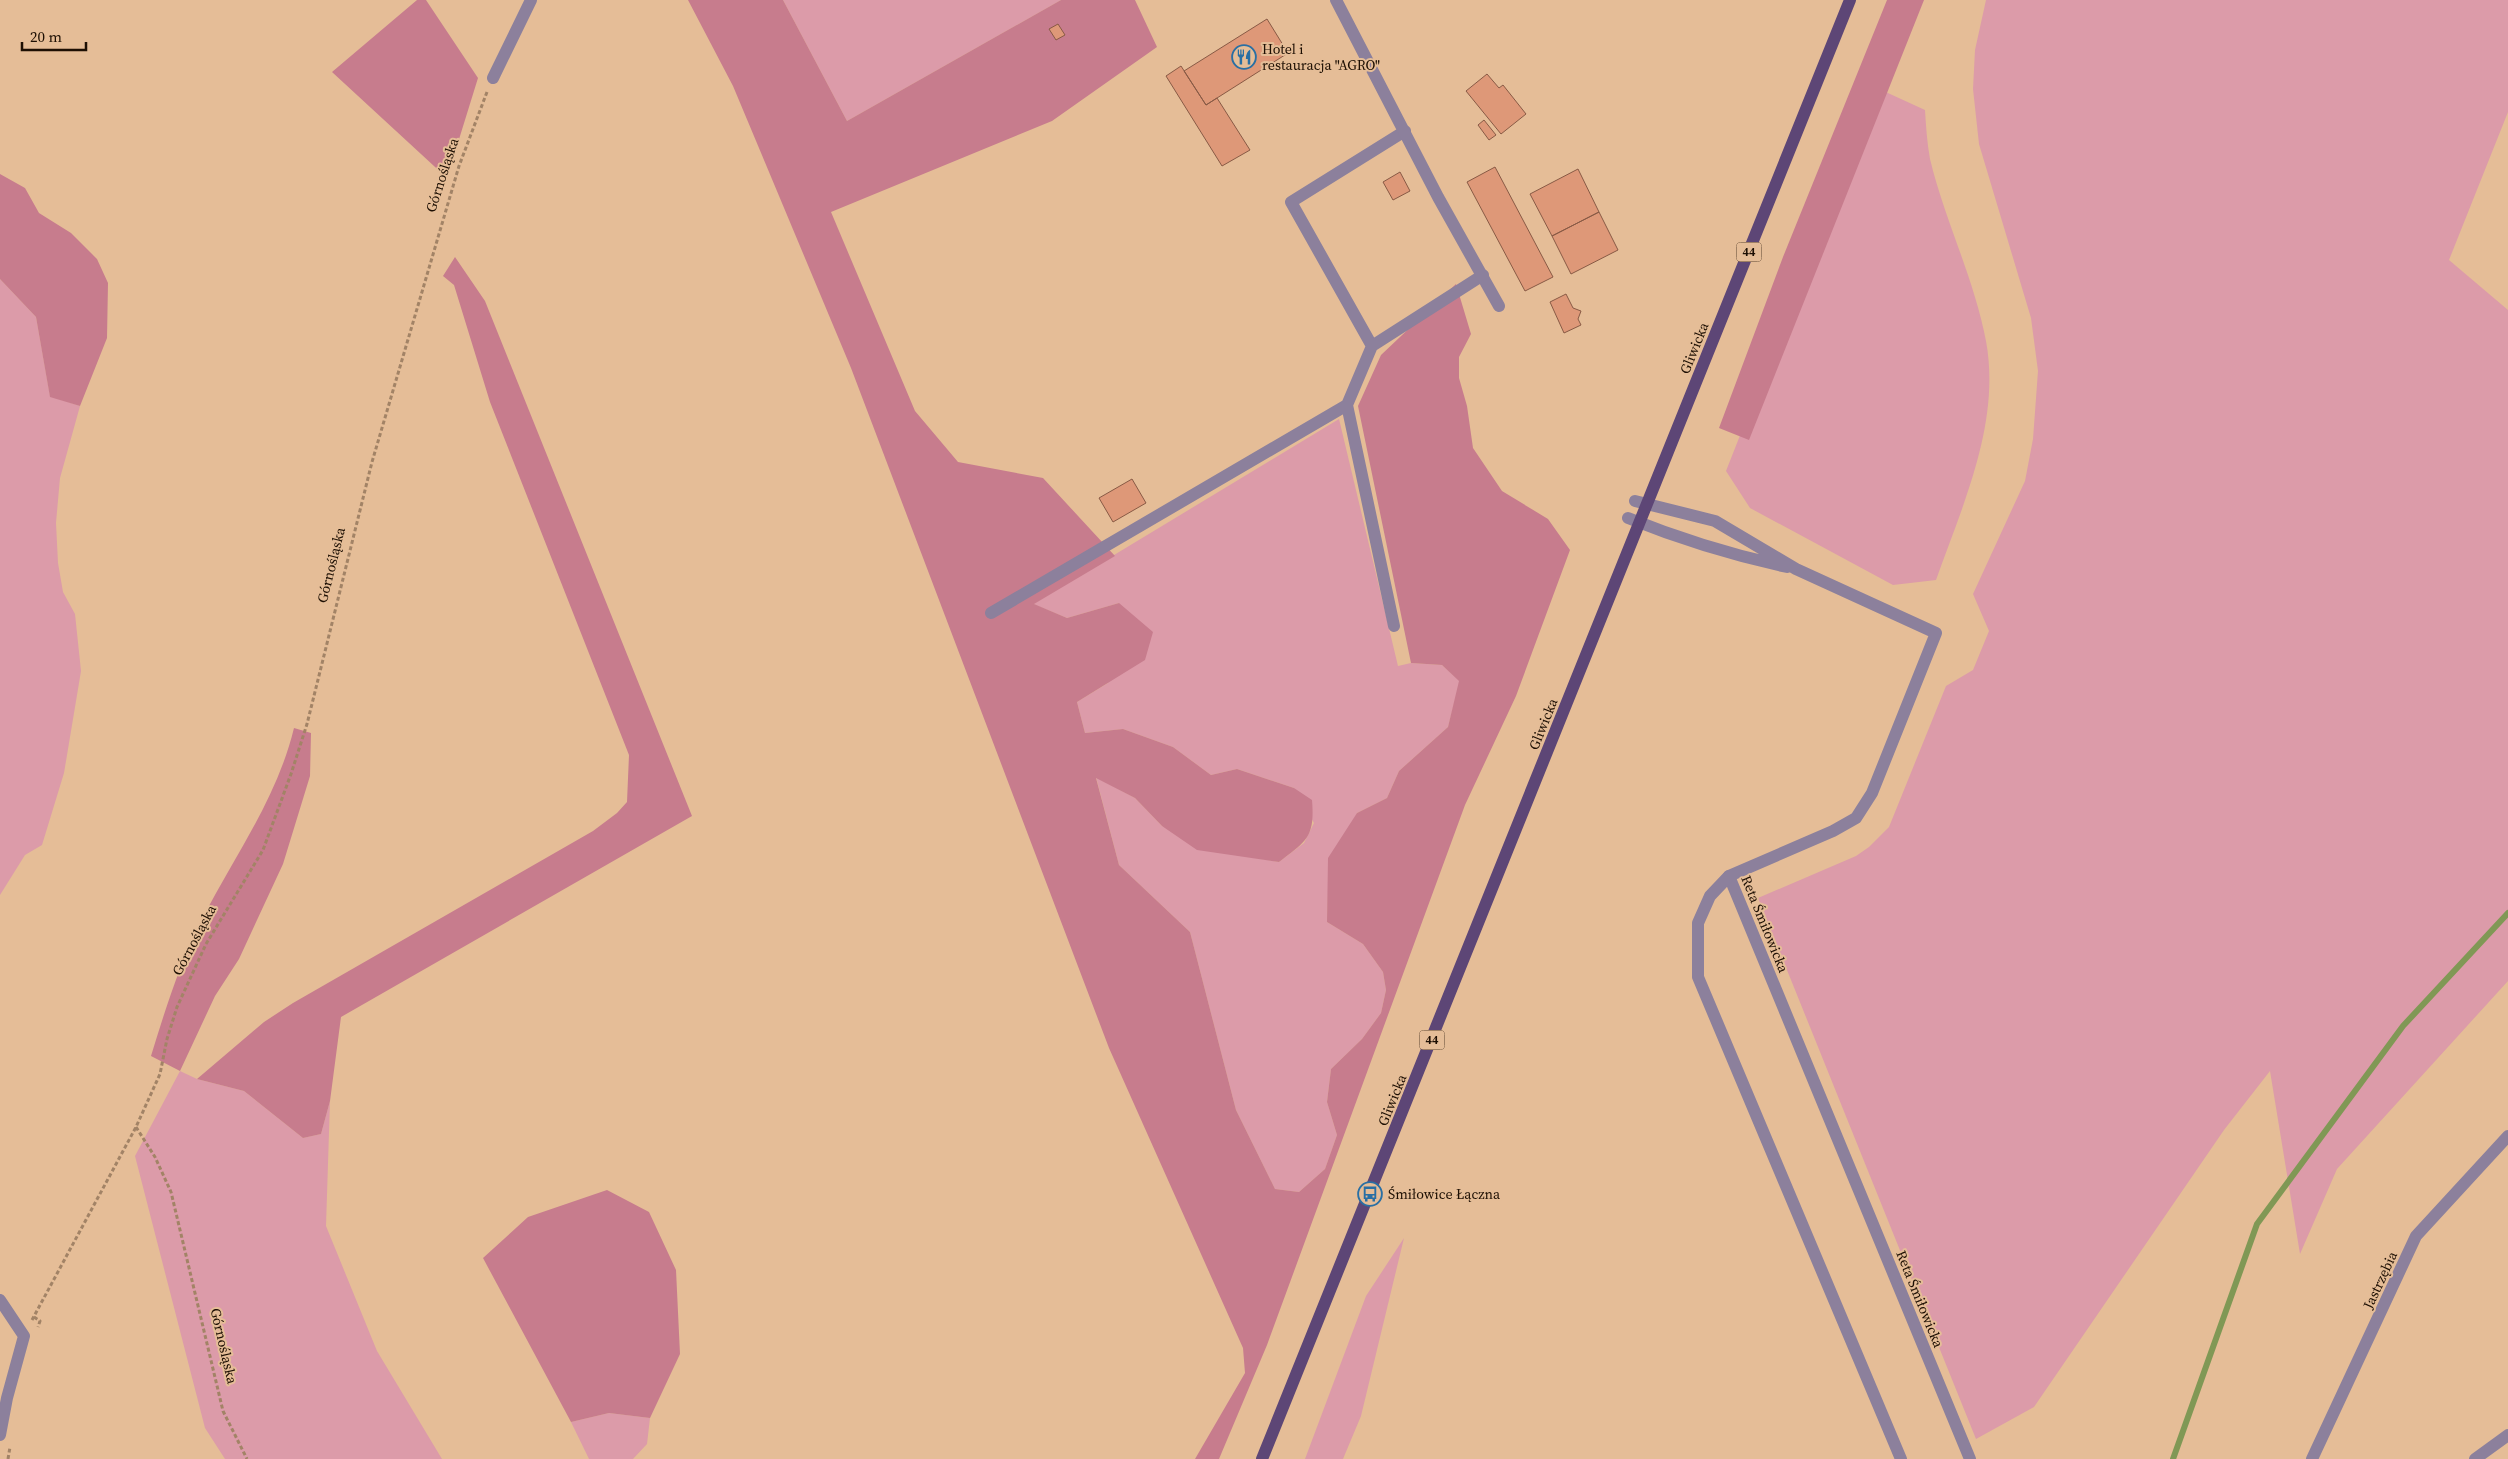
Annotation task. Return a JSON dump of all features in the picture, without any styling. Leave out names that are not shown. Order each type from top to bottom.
[{"type":"main road","name":"Gliwicka","points":[[1262,1459],[1641,502],[1850,0]]},
{"type":"street","points":[[493,78],[531,0]]},
{"type":"street","points":[[1336,0],[1438,197],[1500,306]]},
{"type":"street","points":[[1372,346],[1291,202],[1405,131]]},
{"type":"street","points":[[991,613],[1346,405],[1372,346],[1483,275]]},
{"type":"street","points":[[1346,405],[1394,626]]},
{"type":"street","points":[[1641,502],[1715,521],[1796,569],[1936,633],[1872,793],[1856,818],[1833,831],[1729,876]]},
{"type":"street","points":[[1634,520],[1734,555],[1796,569]]},
{"type":"street","name":"Reta Śmiłowicka","points":[[1901,1459],[1698,977],[1698,923],[1710,896],[1729,876],[1970,1459]]},
{"type":"street","name":"Jastrzębia","points":[[2312,1459],[2416,1236],[2508,1136]]},
{"type":"street","points":[[0,1300],[24,1336],[2,1416],[0,1434]]},
{"type":"street","points":[[2475,1459],[2508,1435]]},
{"type":"path","name":"Górnośląska","points":[[24,1336],[84,1220],[136,1127],[160,1074],[167,1039],[177,1007],[206,944],[263,850],[292,774],[307,724],[372,462],[459,166],[493,78]]},
{"type":"path","name":"Górnośląska","points":[[136,1127],[154,1157],[171,1192],[223,1411],[247,1459]]},
{"type":"shaded area","points":[[417,0],[426,0],[478,78],[447,178],[332,72]]},
{"type":"shaded area","points":[[688,0],[783,0],[847,121],[1061,0],[1135,0],[1157,47],[1052,121],[831,212],[915,411],[958,462],[1043,478],[1115,556],[1034,604],[1067,618],[1119,603],[1153,632],[1145,660],[1077,702],[1085,733],[1123,729],[1173,747],[1211,775],[1237,769],[1294,788],[1312,800],[1312,822],[1307,837],[1303,843],[1279,862],[1197,850],[1162,826],[1135,798],[1096,778],[1119,865],[1190,932],[1236,1110],[1275,1189],[1299,1192],[1325,1169],[1337,1135],[1327,1102],[1331,1069],[1362,1039],[1381,1013],[1386,990],[1383,972],[1363,944],[1327,922],[1328,858],[1357,813],[1387,798],[1399,771],[1448,727],[1459,681],[1442,665],[1411,663],[1358,406],[1381,355],[1456,284],[1471,334],[1459,357],[1459,378],[1467,406],[1473,448],[1502,491],[1548,519],[1570,550],[1516,696],[1465,805],[1267,1345],[1219,1459],[1195,1459],[1245,1373],[1243,1348],[1109,1048],[851,368],[733,86]]},
{"type":"shaded area","points":[[783,0],[1061,0],[847,121]]},
{"type":"shaded area","points":[[1887,0],[1924,0],[1749,440],[1719,428],[1783,257]]},
{"type":"shaded area","points":[[1986,0],[2508,0],[2508,112],[2449,260],[2508,310],[2508,981],[2337,1169],[2300,1254],[2270,1071],[2224,1130],[2034,1407],[1976,1439],[1758,898],[1856,856],[1869,847],[1889,827],[1946,686],[1973,670],[1989,631],[1973,594],[2025,481],[2033,439],[2038,371],[2031,318],[1979,144],[1973,89],[1975,50]]},
{"type":"shaded area","points":[[1877,88],[1925,110],[1930,159],[1943,205],[1981,318],[1986,341],[1989,372],[1984,433],[1977,463],[1936,580],[1893,585],[1750,508],[1726,471]]},
{"type":"shaded area","points":[[0,174],[25,188],[39,213],[71,233],[97,259],[108,283],[107,338],[80,406],[50,397],[36,317],[0,279]]},
{"type":"shaded area","points":[[455,257],[485,301],[692,816],[341,1017],[330,1101],[321,1134],[303,1138],[244,1091],[197,1079],[264,1022],[293,1003],[593,831],[617,813],[627,802],[629,755],[490,402],[454,285],[443,276]]},
{"type":"shaded area","points":[[0,279],[36,317],[50,396],[80,406],[60,478],[56,523],[58,563],[63,592],[75,614],[81,671],[64,773],[42,845],[25,855],[0,895]]},
{"type":"shaded area","points":[[1339,419],[1398,666],[1411,663],[1442,665],[1460,681],[1448,727],[1399,771],[1387,798],[1357,813],[1328,894],[1327,922],[1363,944],[1383,972],[1386,990],[1381,1013],[1362,1039],[1331,1069],[1327,1102],[1337,1135],[1325,1169],[1299,1192],[1275,1189],[1236,1110],[1190,932],[1119,865],[1096,777],[1135,798],[1162,826],[1239,855],[1279,862],[1304,843],[1314,823],[1294,788],[1237,769],[1211,775],[1173,747],[1123,729],[1085,733],[1077,702],[1108,683],[1119,603],[1067,618],[1033,604]]},
{"type":"shaded area","points":[[294,728],[311,733],[310,776],[283,864],[239,959],[215,996],[180,1071],[151,1056],[168,1003],[180,968],[203,917],[254,825],[277,778],[287,754]]},
{"type":"shaded area","points":[[180,1071],[197,1079],[244,1091],[303,1138],[321,1134],[330,1101],[326,1226],[377,1351],[442,1459],[225,1459],[205,1428],[135,1156]]},
{"type":"shaded area","points":[[607,1190],[649,1212],[676,1270],[680,1354],[650,1418],[609,1413],[571,1422],[483,1258],[528,1217]]},
{"type":"shaded area","points":[[1404,1238],[1361,1416],[1343,1459],[1305,1459],[1366,1296]]},
{"type":"shaded area","points":[[609,1413],[650,1418],[647,1444],[633,1459],[589,1459],[571,1422]]},
{"type":"building","points":[[1267,19],[1288,53],[1206,105],[1184,71]]},
{"type":"building","points":[[1058,24],[1065,35],[1056,40],[1049,29]]},
{"type":"building","points":[[1181,66],[1206,105],[1217,98],[1250,150],[1222,166],[1166,76]]},
{"type":"building","points":[[1487,74],[1499,88],[1503,85],[1526,114],[1501,134],[1466,91]]},
{"type":"building","points":[[1484,120],[1496,135],[1489,140],[1478,125]]},
{"type":"building","points":[[1495,167],[1553,277],[1525,291],[1467,182]]},
{"type":"building","points":[[1578,169],[1599,212],[1552,236],[1530,194]]},
{"type":"building","points":[[1400,172],[1410,191],[1393,200],[1383,182]]},
{"type":"building","points":[[1599,212],[1618,250],[1571,274],[1552,236]]},
{"type":"building","points":[[1566,294],[1573,308],[1581,311],[1578,319],[1581,325],[1564,333],[1550,302]]},
{"type":"building","points":[[1132,479],[1146,503],[1113,522],[1099,498]]},
{"type":"waterway","points":[[2173,1459],[2257,1224],[2403,1026],[2508,913]]},
{"type":"place","name":"Hotel i restauracja \"AGRO\"","points":[[1244,57]]},
{"type":"place","name":"Śmiłowice Łączna","points":[[1370,1194]]}]
